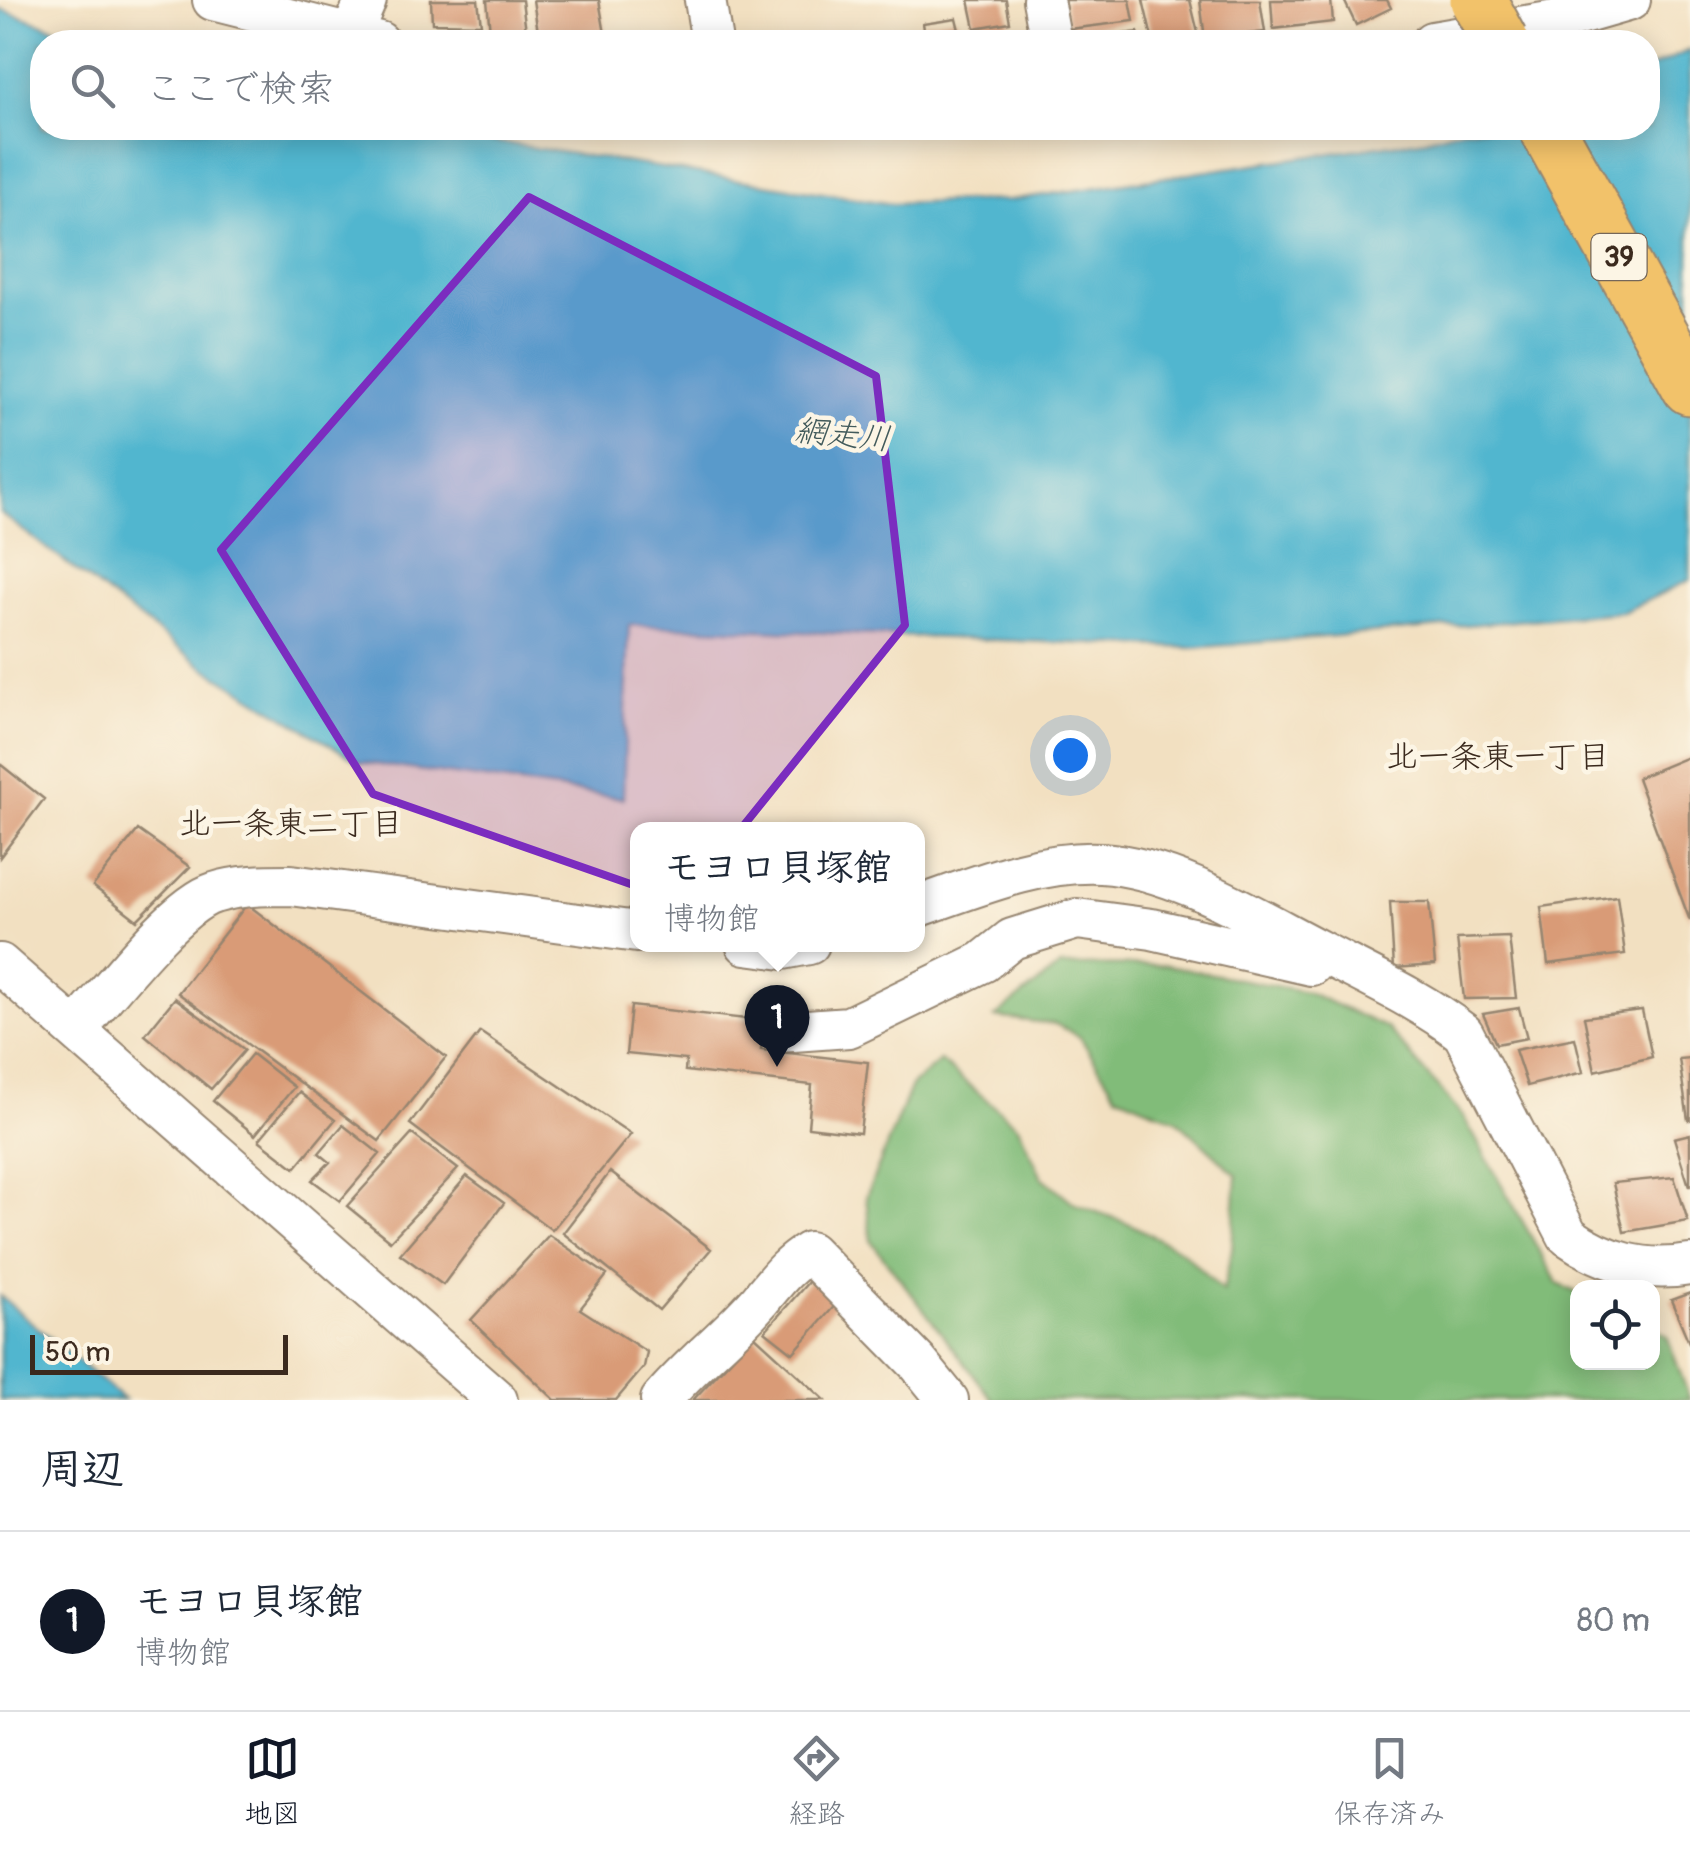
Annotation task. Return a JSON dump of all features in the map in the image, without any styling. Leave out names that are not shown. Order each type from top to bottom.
[{"type":"highway","points":[[1478,0],[1494,30]]},
{"type":"highway","name":"39","points":[[1555,140],[1690,387]]},
{"type":"street","points":[[213,0],[365,26]]},
{"type":"street","points":[[705,0],[710,30]]},
{"type":"street","points":[[1044,0],[1050,30]]},
{"type":"street","points":[[1502,30],[1561,20],[1630,0]]},
{"type":"street","points":[[925,904],[986,883],[1058,865],[1101,863],[1144,870],[1222,901],[1392,988],[1462,1033],[1568,1236],[1597,1256],[1630,1265],[1690,1265]]},
{"type":"street","points":[[77,1028],[175,920],[210,894],[239,888],[291,885],[630,931]]},
{"type":"street","points":[[779,1032],[849,1027],[983,962],[1012,939],[1077,919],[1246,948],[1392,988]]},
{"type":"street","points":[[0,964],[497,1400]]},
{"type":"street","points":[[661,1400],[682,1374],[761,1299],[789,1264],[809,1252],[918,1363],[948,1400]]},
{"type":"highlighted area","points":[[529,197],[876,376],[905,625],[682,902],[373,794],[221,550]]},
{"type":"green space","points":[[1165,965],[1307,992],[1387,1028],[1464,1118],[1558,1284],[1570,1290],[1570,1370],[1660,1370],[1660,1332],[1667,1336],[1690,1400],[993,1400],[871,1241],[866,1197],[911,1086],[940,1061],[1018,1126],[1042,1177],[1075,1204],[1130,1224],[1183,1252],[1223,1291],[1232,1249],[1237,1175],[1176,1119],[1116,1094],[1080,1037],[1055,1024],[995,1017],[1060,966]]},
{"type":"water","name":"網走川","points":[[0,9],[60,30],[30,30],[30,140],[485,140],[892,204],[1010,200],[1418,140],[1660,140],[1660,64],[1690,50],[1690,580],[1623,612],[1192,648],[629,625],[623,798],[359,762],[205,668],[0,513]]},
{"type":"water","points":[[0,1296],[124,1400],[0,1400]]},
{"type":"building","points":[[431,0],[478,0],[481,24],[432,23]]},
{"type":"building","points":[[487,0],[522,0],[526,30],[490,30]]},
{"type":"building","points":[[533,0],[599,0],[604,30],[538,30]]},
{"type":"building","points":[[969,0],[1006,0],[1010,22],[975,28]]},
{"type":"building","points":[[1064,0],[1130,0],[1134,21],[1069,29]]},
{"type":"building","points":[[1143,0],[1190,0],[1197,30],[1150,30]]},
{"type":"building","points":[[1200,0],[1260,0],[1265,30],[1204,30]]},
{"type":"building","points":[[1271,0],[1331,0],[1333,22],[1273,29]]},
{"type":"building","points":[[1344,0],[1387,0],[1391,8],[1356,25]]},
{"type":"building","points":[[956,18],[959,30],[924,30],[923,23]]},
{"type":"building","points":[[1690,756],[1690,921],[1637,778]]},
{"type":"building","points":[[0,764],[44,799],[0,857]]},
{"type":"building","points":[[138,830],[190,867],[137,920],[93,886]]},
{"type":"building","points":[[1617,896],[1625,954],[1548,964],[1541,907]]},
{"type":"building","points":[[1390,902],[1429,902],[1435,965],[1394,968]]},
{"type":"building","points":[[247,904],[446,1057],[379,1141],[178,993]]},
{"type":"building","points":[[1509,937],[1516,998],[1464,999],[1457,939]]},
{"type":"building","points":[[175,998],[245,1050],[211,1089],[145,1035]]},
{"type":"building","points":[[631,1006],[764,1021],[761,1050],[868,1062],[860,1133],[808,1127],[812,1085],[685,1071],[686,1060],[626,1054]]},
{"type":"building","points":[[1519,1008],[1527,1038],[1496,1044],[1483,1014]]},
{"type":"building","points":[[1642,1010],[1652,1057],[1595,1071],[1584,1017]]},
{"type":"building","points":[[480,1032],[631,1134],[552,1230],[410,1124]]},
{"type":"building","points":[[1575,1038],[1583,1072],[1527,1086],[1515,1050]]},
{"type":"building","points":[[252,1054],[294,1087],[255,1135],[213,1101]]},
{"type":"building","points":[[1690,1058],[1690,1120],[1688,1120],[1679,1059]]},
{"type":"building","points":[[299,1092],[335,1120],[295,1168],[259,1140]]},
{"type":"building","points":[[343,1125],[380,1154],[340,1201],[312,1180],[330,1162],[319,1153]]},
{"type":"building","points":[[412,1134],[458,1169],[390,1241],[347,1206]]},
{"type":"building","points":[[1690,1134],[1690,1186],[1689,1186],[1674,1138]]},
{"type":"building","points":[[610,1172],[711,1249],[659,1310],[563,1233]]},
{"type":"building","points":[[467,1176],[504,1203],[443,1285],[400,1254]]},
{"type":"building","points":[[1674,1177],[1688,1221],[1624,1232],[1613,1183]]},
{"type":"building","points":[[549,1235],[607,1275],[580,1309],[647,1352],[644,1367],[616,1400],[555,1400],[471,1320]]},
{"type":"building","points":[[811,1279],[838,1302],[793,1353],[765,1331]]},
{"type":"building","points":[[1690,1293],[1690,1345],[1671,1300]]},
{"type":"building","points":[[754,1335],[825,1400],[693,1400]]},
{"type":"place","name":"モヨロ貝塚館","points":[[777,1067]]},
{"type":"district","name":"北一条東一丁目","points":[[1498,757]]},
{"type":"district","name":"北一条東二丁目","points":[[291,824]]}]
